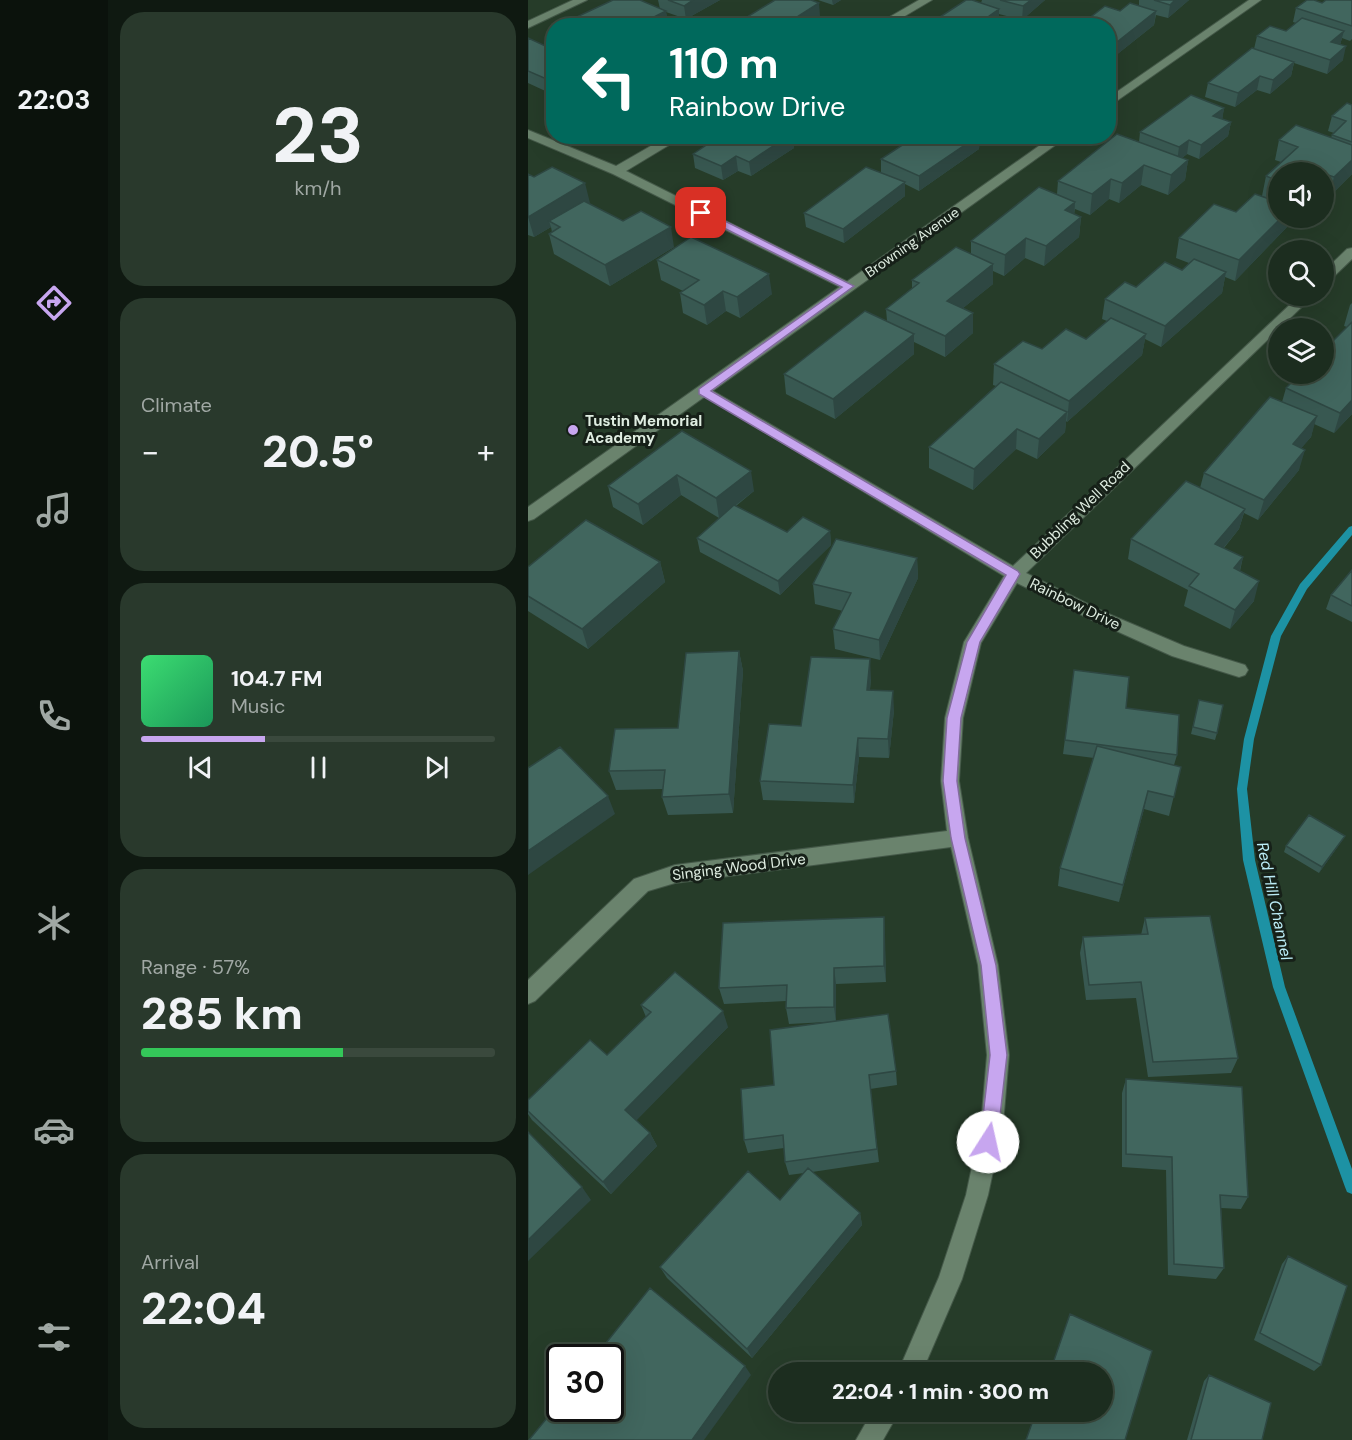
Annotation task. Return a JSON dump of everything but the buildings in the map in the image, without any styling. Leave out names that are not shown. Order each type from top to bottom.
[{"type":"street","points":[[528,26],[582,0]]},
{"type":"street","points":[[894,18],[927,0]]},
{"type":"street","points":[[1116,98],[1256,0]]},
{"type":"street","points":[[528,134],[546,141]]},
{"type":"street","points":[[552,144],[617,171],[849,286]]},
{"type":"street","points":[[617,171],[664,144]]},
{"type":"street","name":"Browning Avenue","points":[[528,515],[1051,144]]},
{"type":"street","points":[[1334,269],[1352,252]]},
{"type":"street","name":"Bubbling Well Road","points":[[914,1362],[951,1280],[976,1195],[992,1124],[998,1055],[988,965],[958,838],[950,781],[954,718],[973,642],[1014,574],[1295,306]]},
{"type":"street","name":"Rainbow Drive","points":[[703,391],[1014,574],[1098,616],[1178,651],[1239,670]]},
{"type":"street","name":"Singing Wood Drive","points":[[528,994],[641,885],[675,874],[761,865],[958,838]]},
{"type":"street","points":[[869,1440],[880,1422]]},
{"type":"waterway","name":"Red Hill Channel","points":[[1352,529],[1303,587],[1276,636],[1249,739],[1242,789],[1249,860],[1279,987],[1352,1187]]},
{"type":"place","name":"Tustin Memorial Academy","points":[[573,430]]},
{"type":"route","points":[[701,213],[849,286],[703,391],[1014,574],[993,605],[973,642],[954,718],[950,781],[958,838],[988,965],[998,1055],[992,1124],[988,1142]]}]
